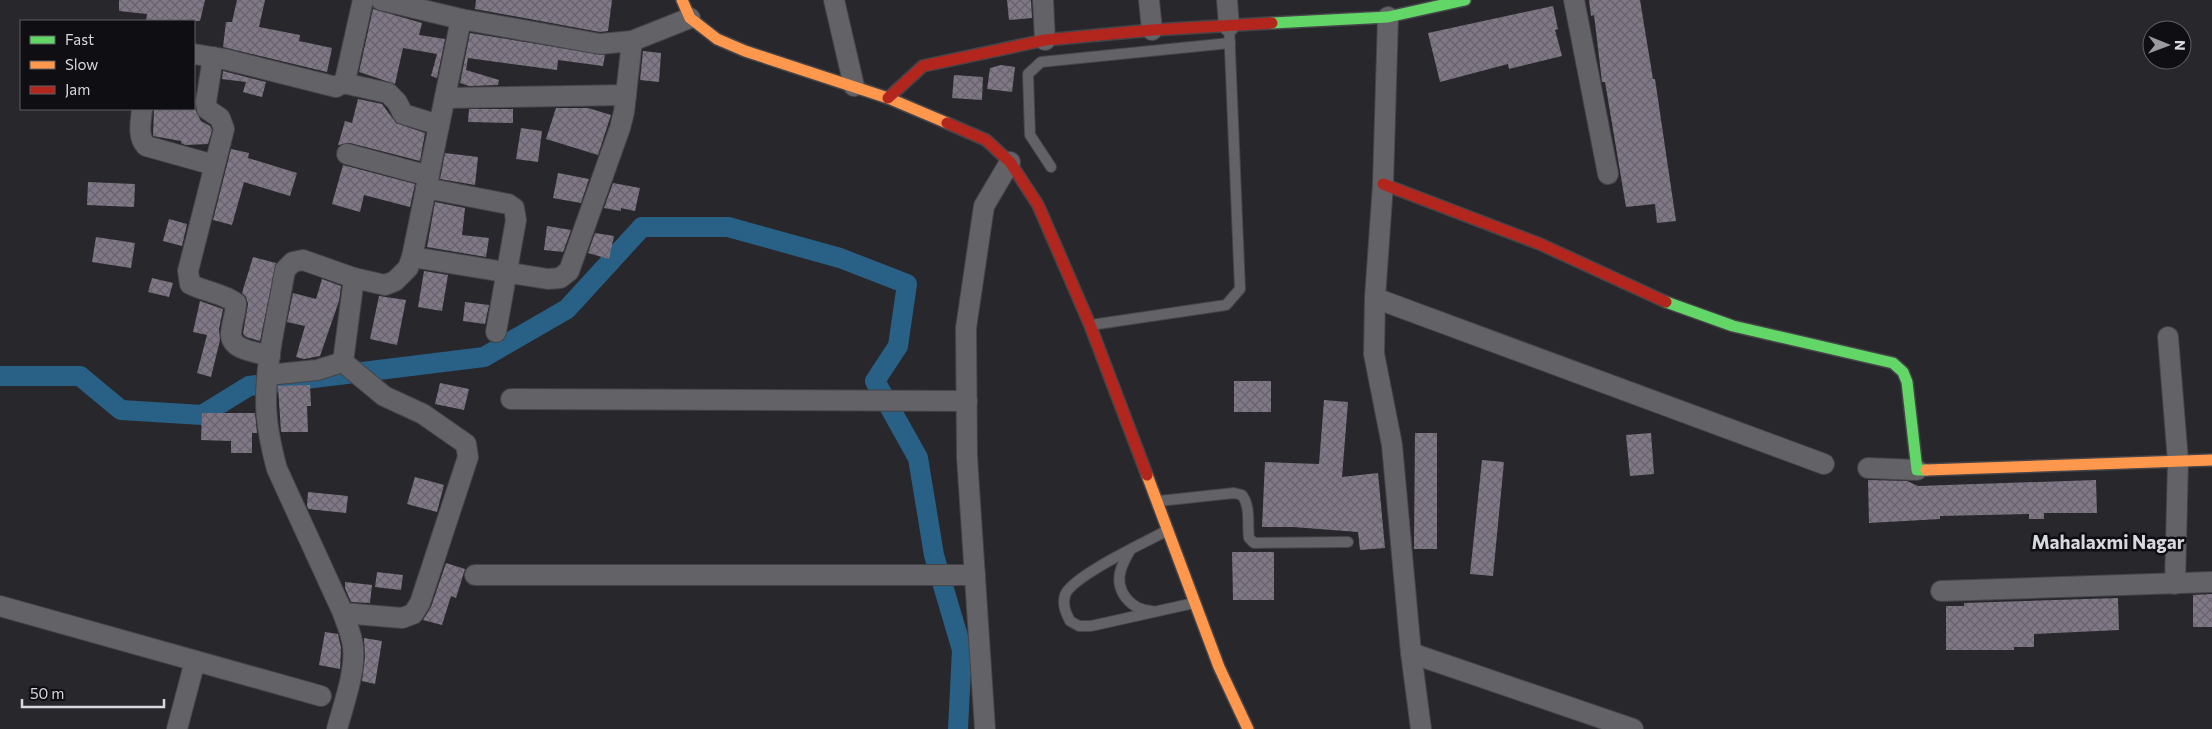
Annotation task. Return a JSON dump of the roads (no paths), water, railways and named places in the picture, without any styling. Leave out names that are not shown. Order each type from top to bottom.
[{"type":"street","points":[[343,83],[363,0]]},
{"type":"street","points":[[381,0],[451,11],[600,44],[632,41],[686,9],[717,39],[745,51],[888,98],[986,140],[1010,162],[1038,205],[1090,325],[1219,667],[1246,724],[1263,729]]},
{"type":"street","points":[[834,0],[854,86]]},
{"type":"street","points":[[1043,0],[1045,40]]},
{"type":"street","points":[[1150,0],[1152,30]]},
{"type":"street","points":[[1227,0],[1229,35]]},
{"type":"street","points":[[1574,0],[1608,174]]},
{"type":"street","points":[[888,98],[923,66],[1045,40],[1152,30],[1229,35],[1388,17],[1453,1]]},
{"type":"street","points":[[337,729],[353,664],[354,649],[343,613],[277,470],[271,445],[267,410],[269,365],[285,270],[294,262],[303,260],[354,278],[385,285],[395,281],[408,268],[412,257],[445,98],[451,11]]},
{"type":"street","points":[[1388,17],[1384,184],[1375,298],[1374,354],[1392,445],[1411,653],[1421,729]]},
{"type":"street","points":[[412,257],[548,279],[560,278],[569,271],[620,128],[632,41]]},
{"type":"street","points":[[344,363],[317,370],[269,365],[233,342],[231,334],[236,303],[228,297],[201,290],[190,284],[188,271],[224,129],[220,118],[208,109],[203,56],[330,86],[336,87],[343,83],[388,94],[397,102],[403,114],[439,125]]},
{"type":"street","points":[[445,98],[626,95]]},
{"type":"street","points":[[142,110],[141,141],[146,146],[214,165]]},
{"type":"street","points":[[347,154],[428,182],[508,204],[514,208],[516,220],[496,332]]},
{"type":"street","points":[[985,729],[967,457],[966,328],[984,206],[1010,162]]},
{"type":"street","points":[[1384,184],[1540,244],[1672,306],[1733,326],[1889,361],[1905,373],[1917,470]]},
{"type":"street","points":[[344,363],[354,278]]},
{"type":"street","points":[[1375,298],[1824,464]]},
{"type":"street","points":[[2168,337],[2178,461],[2175,584]]},
{"type":"street","points":[[343,613],[402,618],[413,614],[420,603],[468,457],[466,444],[454,434],[423,414],[384,396],[372,384],[344,363]]},
{"type":"street","points":[[511,399],[967,401]]},
{"type":"street","points":[[1868,468],[1917,470],[2212,460]]},
{"type":"street","points":[[474,575],[975,575]]},
{"type":"street","points":[[1941,591],[2212,582]]},
{"type":"street","points":[[0,606],[321,696]]},
{"type":"street","points":[[1411,653],[1633,729]]},
{"type":"street","points":[[178,729],[195,661]]},
{"type":"lane","points":[[1051,168],[1030,135],[1028,74],[1041,62],[1229,35],[1240,289],[1226,305],[1090,325]]},
{"type":"lane","points":[[1156,501],[1234,493],[1242,495],[1246,501],[1249,538],[1254,543],[1348,542]]},
{"type":"lane","points":[[1167,531],[1130,550],[1074,585],[1066,595],[1064,608],[1070,621],[1079,626],[1091,626],[1195,603]]},
{"type":"lane","points":[[1130,550],[1120,570],[1120,586],[1128,602],[1141,610],[1158,612]]},
{"type":"waterway","points":[[0,376],[80,376],[121,410],[202,415],[249,386],[484,357],[567,309],[642,227],[728,227],[840,258],[907,284],[898,346],[875,381],[918,458],[934,555],[962,650],[958,729]]},
{"type":"district","name":"Mahalaxmi Nagar","points":[[2108,542]]}]
